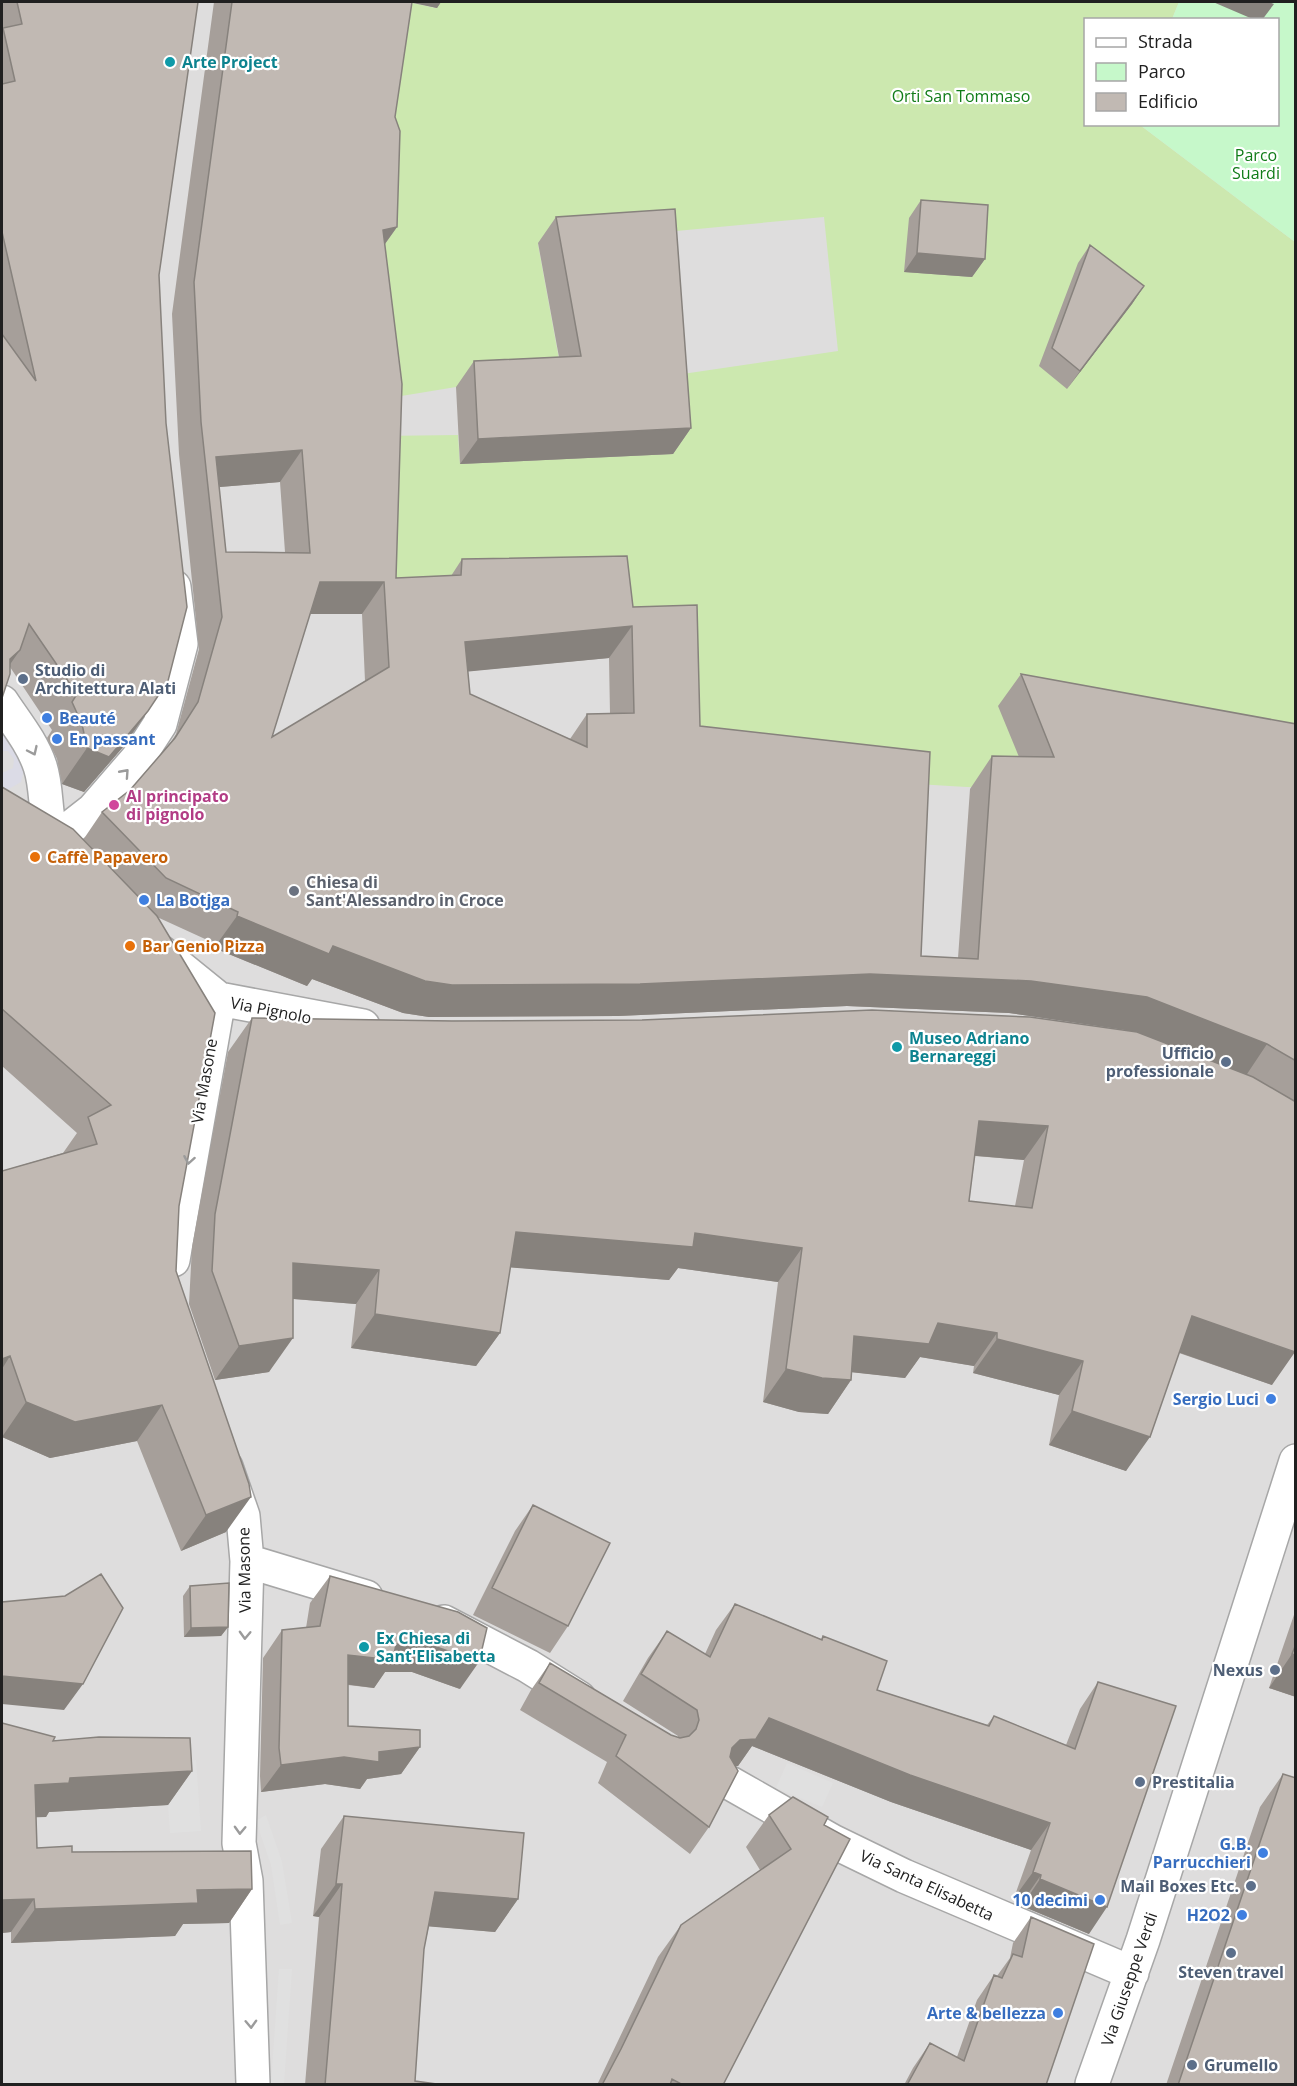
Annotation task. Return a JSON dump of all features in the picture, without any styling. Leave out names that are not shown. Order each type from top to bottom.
[{"type":"street","points":[[52,842],[93,810],[138,758],[160,724],[182,644],[171,561]]},
{"type":"street","points":[[2,702],[28,741],[40,767],[52,842]]},
{"type":"street","points":[[22,827],[52,842],[84,876]]},
{"type":"street","name":"Via Pignolo","points":[[140,934],[219,999],[395,1031]]},
{"type":"street","name":"Via Masone","points":[[171,1286],[173,1245],[219,999]]},
{"type":"street","name":"Via Masone","points":[[216,1439],[243,1516],[247,1560],[239,1843],[246,1881],[253,2085]]},
{"type":"street","name":"Via Giuseppe Verdi","points":[[1092,2085],[1132,1973],[1296,1461]]},
{"type":"street","points":[[247,1560],[446,1622],[528,1666],[608,1715]]},
{"type":"street","name":"Via Santa Elisabetta","points":[[730,1783],[832,1840],[904,1876],[1132,1973]]},
{"type":"shaded area","points":[[2,2],[1295,2],[1295,2084],[2,2084]]},
{"type":"shaded area","points":[[2,727],[25,765],[21,782],[2,793],[2,773],[13,768],[14,759],[8,751],[2,751]]},
{"type":"shaded area","points":[[196,1760],[201,1831],[170,1833],[165,1763]]},
{"type":"shaded area","points":[[787,1763],[833,1783],[822,1807],[776,1788]]},
{"type":"shaded area","points":[[266,1815],[282,1862],[292,1923],[280,1925],[271,1865],[256,1821]]},
{"type":"shaded area","points":[[279,1969],[292,1969],[284,2084],[271,2084]]},
{"type":"green space","name":"Orti San Tommaso","points":[[408,2],[436,8],[439,2],[1179,2],[1172,18],[1084,18],[1084,126],[1141,126],[1295,242],[1295,760],[999,706],[1032,789],[906,783],[697,760],[675,638],[374,610],[379,436],[458,435],[460,464],[669,376],[838,351],[824,217],[538,244],[563,381],[456,387],[377,400],[374,259]]},
{"type":"green space","name":"Parco Suardi","points":[[1179,2],[1295,2],[1295,242],[1141,126],[1279,126],[1279,18],[1172,18]]},
{"type":"building","points":[[17,2],[198,2],[159,275],[166,423],[187,607],[168,681],[148,711],[109,757],[87,748],[82,724],[72,702],[77,694],[29,624],[20,650],[10,659],[10,674],[2,698],[2,334],[36,381],[2,232],[2,84],[15,81],[3,28],[22,24]]},
{"type":"building","points":[[232,2],[412,2],[395,117],[400,131],[397,227],[383,230],[402,384],[396,578],[461,575],[462,559],[627,556],[633,607],[697,605],[700,726],[930,752],[921,956],[978,959],[992,756],[1054,757],[1021,674],[1296,724],[1296,1061],[1267,1044],[1147,997],[1031,981],[870,974],[640,984],[452,985],[425,981],[333,946],[329,954],[237,916],[238,912],[166,878],[102,812],[130,790],[175,738],[198,702],[222,617],[201,422],[194,282]],"holes":[[[302,450],[310,553],[226,552],[216,457]],[[320,582],[384,582],[389,667],[272,737]],[[632,626],[634,713],[587,714],[587,747],[470,694],[465,642]]]},
{"type":"building","points":[[921,200],[988,205],[985,259],[917,253]]},
{"type":"building","points":[[675,209],[691,428],[478,439],[474,361],[581,356],[556,217]]},
{"type":"building","points":[[1090,245],[1144,286],[1080,371],[1052,348]]},
{"type":"building","points":[[2,787],[73,829],[157,916],[215,1013],[179,1206],[176,1271],[249,1484],[251,1497],[206,1515],[162,1405],[75,1422],[26,1402],[10,1356],[2,1359],[2,1171],[97,1144],[88,1117],[111,1105],[2,1009]]},
{"type":"building","points":[[872,1010],[1030,1017],[1137,1032],[1253,1077],[1296,1102],[1295,1352],[1192,1316],[1150,1437],[1072,1411],[1083,1361],[997,1339],[997,1333],[938,1323],[929,1344],[854,1336],[851,1380],[822,1378],[786,1369],[802,1248],[695,1233],[693,1247],[516,1232],[500,1333],[375,1314],[379,1270],[293,1263],[293,1338],[239,1346],[212,1271],[215,1214],[252,1018],[452,1021],[642,1020]],"holes":[[[979,1121],[1048,1126],[1032,1208],[969,1201]]]},
{"type":"building","points":[[533,1505],[610,1543],[568,1626],[492,1588]]},
{"type":"building","points":[[101,1574],[123,1608],[83,1684],[2,1676],[2,1602],[65,1596]]},
{"type":"building","points":[[330,1576],[458,1612],[487,1628],[479,1662],[431,1645],[396,1644],[393,1660],[348,1655],[348,1726],[420,1730],[420,1747],[379,1752],[379,1762],[344,1757],[281,1765],[279,1748],[282,1630],[320,1626]]},
{"type":"building","points":[[229,1583],[228,1627],[191,1628],[190,1586]]},
{"type":"building","points":[[735,1604],[822,1640],[823,1636],[887,1661],[877,1690],[989,1726],[994,1716],[1075,1749],[1098,1682],[1176,1706],[1107,1907],[1040,1879],[1041,1875],[1033,1872],[1050,1823],[910,1775],[769,1718],[756,1739],[740,1740],[732,1748],[730,1757],[738,1771],[709,1827],[616,1756],[626,1735],[539,1683],[550,1663],[671,1735],[680,1738],[689,1736],[696,1729],[699,1720],[697,1710],[641,1674],[667,1631],[710,1657]]},
{"type":"building","points":[[2,1723],[55,1737],[53,1741],[99,1737],[190,1738],[192,1771],[70,1778],[69,1783],[35,1785],[37,1848],[72,1846],[72,1852],[251,1851],[252,1889],[197,1890],[198,1903],[35,1909],[34,1899],[2,1900]]},
{"type":"building","points":[[1283,1774],[1296,1778],[1296,2085],[1178,2085]]},
{"type":"building","points":[[793,1797],[828,1817],[824,1825],[850,1839],[723,2085],[683,2085],[672,2079],[670,2085],[602,2085],[681,1925],[791,1849],[769,1815]]},
{"type":"building","points":[[344,1816],[524,1833],[518,1899],[435,1892],[424,1949],[415,2081],[444,2085],[325,2085],[342,1884],[336,1884]]},
{"type":"building","points":[[1031,1917],[1094,1944],[1046,2085],[907,2085],[930,2043],[964,2061],[994,1975],[1002,1978],[1013,1954],[1022,1957]]},
{"type":"place","name":"Arte Project","points":[[170,62]]},
{"type":"place","name":"Studio di Architettura Alati","points":[[23,679]]},
{"type":"place","name":"Beauté","points":[[47,718]]},
{"type":"place","name":"En passant","points":[[57,739]]},
{"type":"place","name":"Al principato di pignolo","points":[[114,805]]},
{"type":"place","name":"Caffè Papavero","points":[[35,857]]},
{"type":"place","name":"Chiesa di Sant'Alessandro in Croce","points":[[294,891]]},
{"type":"place","name":"La Botjga","points":[[144,900]]},
{"type":"place","name":"Bar Genio Pizza","points":[[130,946]]},
{"type":"place","name":"Museo Adriano Bernareggi","points":[[897,1047]]},
{"type":"place","name":"Ufficio professionale","points":[[1226,1062]]},
{"type":"place","name":"Sergio Luci","points":[[1271,1399]]},
{"type":"place","name":"Ex Chiesa di Sant'Elisabetta","points":[[364,1647]]},
{"type":"place","name":"Nexus","points":[[1275,1670]]},
{"type":"place","name":"Prestitalia","points":[[1140,1782]]},
{"type":"place","name":"G.B. Parrucchieri","points":[[1263,1853]]},
{"type":"place","name":"Mail Boxes Etc.","points":[[1251,1886]]},
{"type":"place","name":"10 decimi","points":[[1100,1900]]},
{"type":"place","name":"H2O2","points":[[1242,1915]]},
{"type":"place","name":"Steven travel","points":[[1231,1953]]},
{"type":"place","name":"Arte & bellezza","points":[[1058,2013]]},
{"type":"place","name":"Grumello","points":[[1192,2065]]}]
